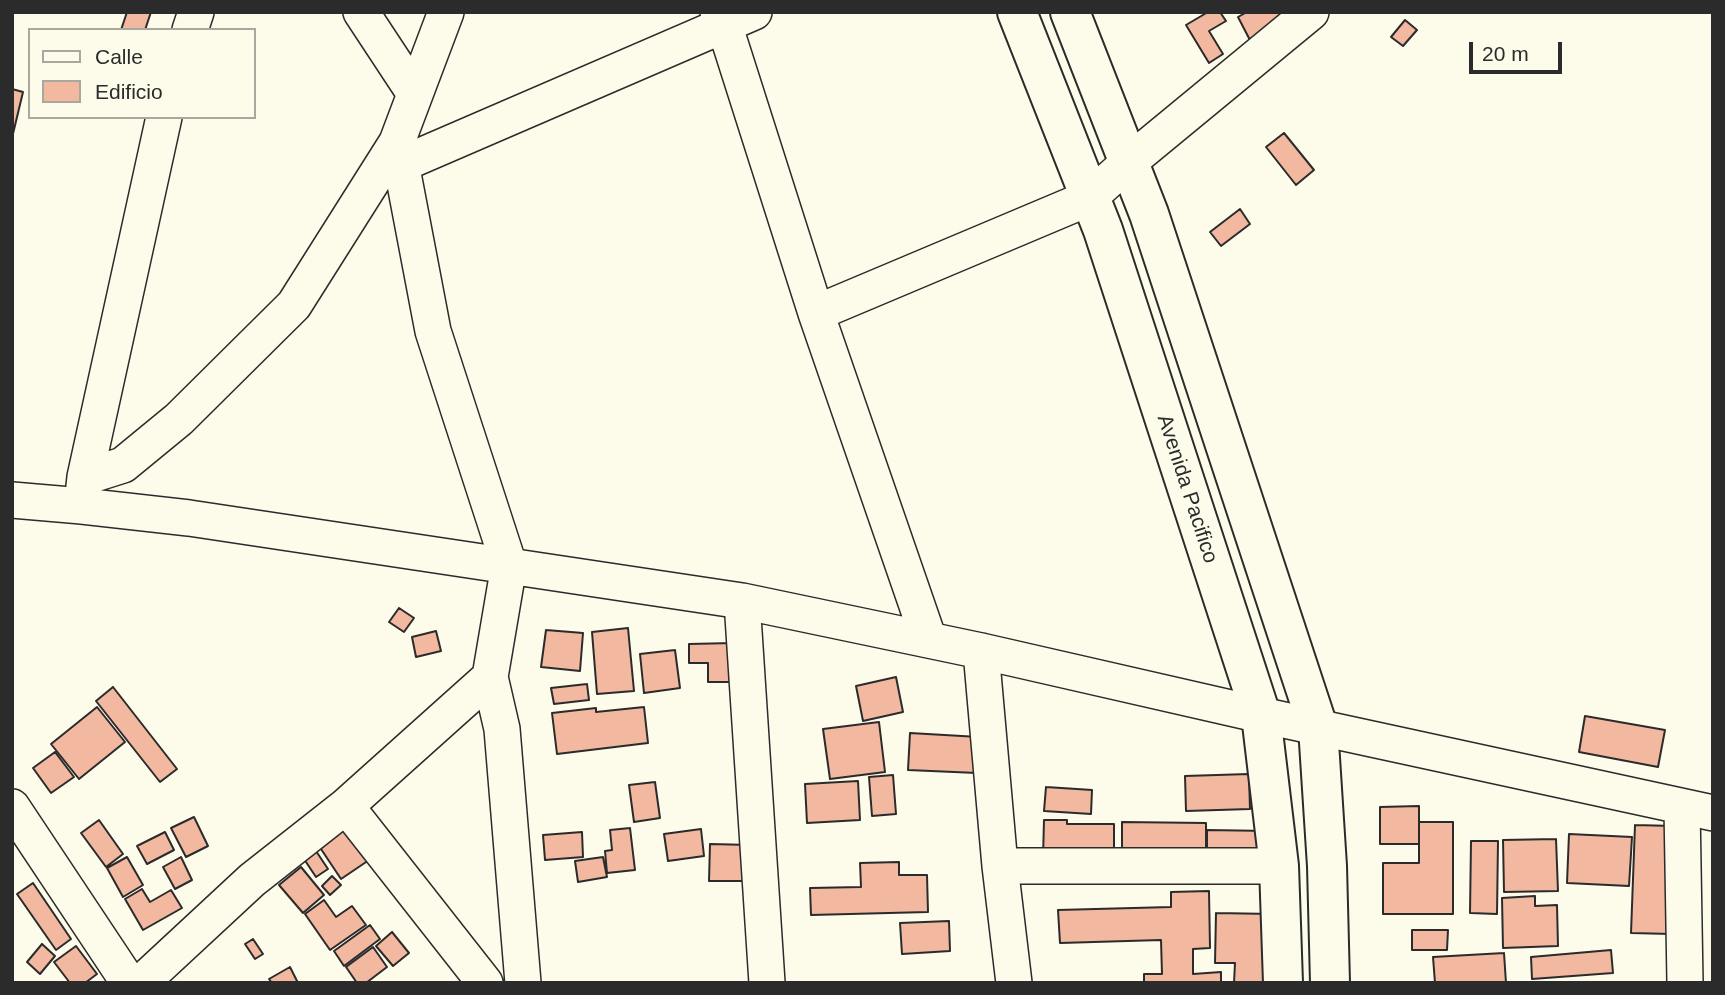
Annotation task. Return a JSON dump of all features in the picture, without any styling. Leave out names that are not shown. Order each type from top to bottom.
[{"type":"main road","name":"Avenida Pacifico","points":[[1017,12],[1103,230],[1261,715],[1279,866],[1283,983]]},
{"type":"main road","points":[[1070,12],[1149,214],[1318,727],[1327,866],[1330,983]]},
{"type":"street","points":[[361,12],[415,94]]},
{"type":"street","points":[[84,491],[122,465],[179,419],[294,305],[399,153],[415,94],[446,12]]},
{"type":"street","points":[[816,313],[1089,198],[1311,12]]},
{"type":"street","points":[[399,153],[732,16],[816,313],[929,640]]},
{"type":"street","points":[[84,491],[164,119]]},
{"type":"street","points":[[399,153],[433,331],[509,565],[490,677],[502,729],[523,983]]},
{"type":"street","points":[[12,500],[84,491],[188,518],[742,601],[981,651],[1697,810],[1685,983]]},
{"type":"street","points":[[742,601],[767,983]]},
{"type":"street","points":[[981,651],[1000,866],[1014,983]]},
{"type":"street","points":[[141,983],[252,880],[346,806],[490,677]]},
{"type":"street","points":[[346,806],[485,983]]},
{"type":"street","points":[[12,807],[130,983]]},
{"type":"street","points":[[1000,866],[1279,866]]},
{"type":"building","points":[[127,12],[151,12],[146,28],[122,28]]},
{"type":"building","points":[[1208,12],[1220,12],[1226,21],[1209,31],[1223,54],[1209,63],[1186,25]]},
{"type":"building","points":[[1247,12],[1296,12],[1252,44],[1238,17]]},
{"type":"building","points":[[1405,20],[1417,30],[1403,46],[1391,37]]},
{"type":"building","points":[[12,89],[23,92],[12,138]]},
{"type":"building","points":[[1284,133],[1314,170],[1296,185],[1266,147]]},
{"type":"building","points":[[1240,209],[1250,224],[1221,246],[1210,232]]},
{"type":"building","points":[[399,608],[414,618],[404,632],[389,622]]},
{"type":"building","points":[[628,628],[634,691],[597,694],[592,632]]},
{"type":"building","points":[[546,630],[583,633],[580,671],[541,667]]},
{"type":"building","points":[[436,631],[441,651],[416,657],[412,637]]},
{"type":"building","points":[[733,643],[734,682],[708,682],[708,663],[689,663],[689,644]]},
{"type":"building","points":[[675,650],[680,688],[644,693],[640,654]]},
{"type":"building","points":[[896,677],[903,712],[863,721],[856,686]]},
{"type":"building","points":[[587,684],[589,700],[554,704],[551,688]]},
{"type":"building","points":[[113,687],[177,769],[160,782],[96,701]]},
{"type":"building","points":[[97,707],[125,742],[79,779],[51,744]]},
{"type":"building","points":[[644,707],[648,743],[557,754],[552,713],[596,708],[596,712]]},
{"type":"building","points":[[1585,716],[1665,730],[1658,767],[1579,752]]},
{"type":"building","points":[[879,722],[885,772],[830,779],[823,729]]},
{"type":"building","points":[[910,733],[979,737],[977,773],[908,770]]},
{"type":"building","points":[[55,752],[74,777],[51,793],[33,768]]},
{"type":"building","points":[[1249,774],[1250,809],[1186,811],[1185,776]]},
{"type":"building","points":[[893,775],[896,814],[872,816],[869,777]]},
{"type":"building","points":[[858,781],[860,820],[807,823],[805,784]]},
{"type":"building","points":[[655,782],[660,818],[634,822],[629,785]]},
{"type":"building","points":[[1046,787],[1092,790],[1091,814],[1044,811]]},
{"type":"building","points":[[1419,806],[1419,844],[1380,844],[1380,807]]},
{"type":"building","points":[[194,817],[208,846],[186,857],[171,828]]},
{"type":"building","points":[[99,820],[123,854],[106,867],[81,833]]},
{"type":"building","points":[[351,820],[375,856],[341,879],[317,843]]},
{"type":"building","points":[[1044,820],[1067,820],[1067,824],[1114,824],[1114,859],[1043,858]]},
{"type":"building","points":[[1122,822],[1206,823],[1206,859],[1122,859]]},
{"type":"building","points":[[1419,822],[1453,822],[1453,914],[1383,914],[1383,863],[1419,863]]},
{"type":"building","points":[[1635,825],[1674,826],[1671,934],[1631,933]]},
{"type":"building","points":[[630,828],[635,870],[607,873],[605,851],[612,850],[610,830]]},
{"type":"building","points":[[701,829],[704,856],[668,861],[664,834]]},
{"type":"building","points":[[1207,830],[1269,831],[1269,859],[1207,859]]},
{"type":"building","points":[[165,832],[174,850],[147,864],[137,846]]},
{"type":"building","points":[[582,832],[583,857],[545,860],[543,835]]},
{"type":"building","points":[[1569,834],[1632,837],[1629,886],[1567,883]]},
{"type":"building","points":[[1556,839],[1558,891],[1504,892],[1503,840]]},
{"type":"building","points":[[1471,841],[1498,841],[1497,914],[1470,913]]},
{"type":"building","points":[[710,844],[751,845],[750,881],[709,881]]},
{"type":"building","points":[[316,851],[328,869],[316,877],[304,859]]},
{"type":"building","points":[[127,857],[143,885],[123,897],[107,868]]},
{"type":"building","points":[[181,857],[192,880],[175,889],[163,867]]},
{"type":"building","points":[[603,857],[607,877],[578,882],[575,861]]},
{"type":"building","points":[[899,862],[899,875],[927,875],[928,912],[811,915],[810,888],[861,887],[860,863]]},
{"type":"building","points":[[301,867],[324,895],[303,913],[279,885]]},
{"type":"building","points":[[332,876],[341,885],[330,895],[322,886]]},
{"type":"building","points":[[33,883],[71,939],[56,950],[17,894]]},
{"type":"building","points":[[142,889],[150,902],[171,890],[182,908],[143,930],[125,899]]},
{"type":"building","points":[[1209,891],[1210,948],[1193,949],[1193,974],[1221,972],[1221,983],[1144,983],[1144,974],[1162,974],[1161,940],[1060,943],[1058,910],[1171,907],[1171,892]]},
{"type":"building","points":[[1535,896],[1535,906],[1557,905],[1558,946],[1503,948],[1502,898]]},
{"type":"building","points":[[324,900],[336,917],[352,906],[366,925],[330,950],[305,914]]},
{"type":"building","points":[[1216,913],[1273,914],[1271,983],[1234,983],[1235,963],[1215,963]]},
{"type":"building","points":[[949,921],[950,951],[902,954],[900,923]]},
{"type":"building","points":[[370,925],[380,939],[344,966],[334,951]]},
{"type":"building","points":[[1412,930],[1448,930],[1447,950],[1412,950]]},
{"type":"building","points":[[392,932],[409,953],[393,966],[376,946]]},
{"type":"building","points":[[253,939],[263,954],[255,959],[245,944]]},
{"type":"building","points":[[42,944],[55,956],[40,974],[27,962]]},
{"type":"building","points":[[76,946],[97,974],[85,983],[70,983],[54,962]]},
{"type":"building","points":[[373,947],[387,967],[366,983],[357,983],[346,967]]},
{"type":"building","points":[[1611,950],[1613,973],[1532,979],[1531,957]]},
{"type":"building","points":[[1504,953],[1506,983],[1435,983],[1433,957]]},
{"type":"building","points":[[290,967],[298,983],[272,983],[269,979]]}]
